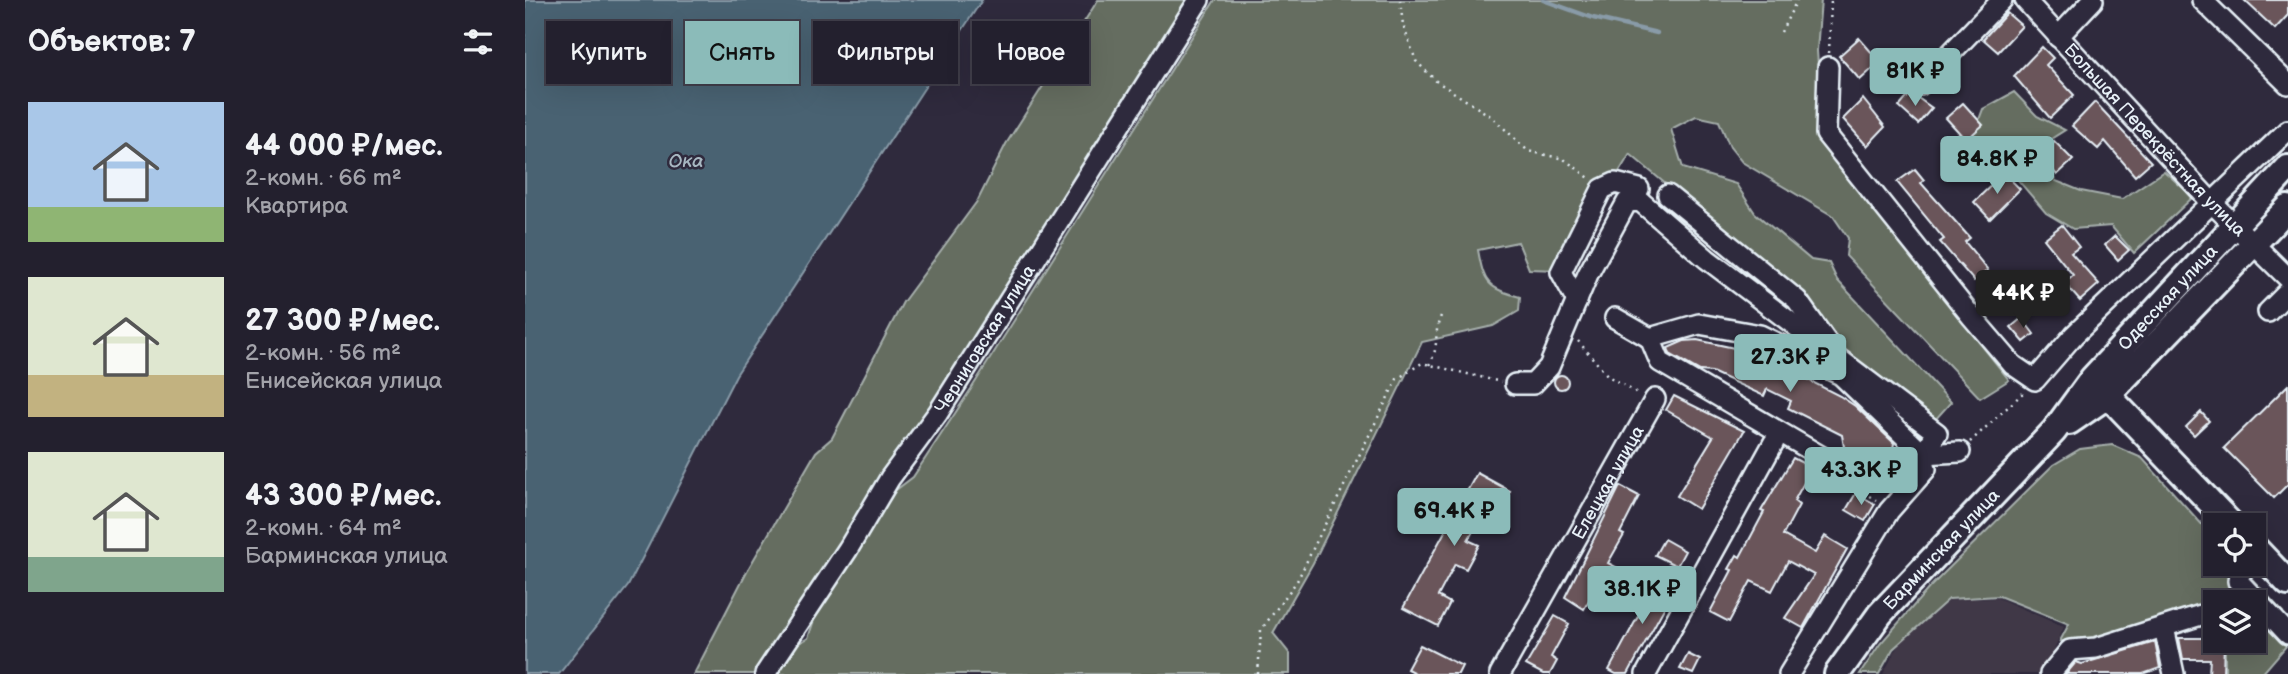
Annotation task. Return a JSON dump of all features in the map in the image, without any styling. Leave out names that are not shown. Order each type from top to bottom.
[{"type":"main road","name":"Одесская улица","points":[[2100,387],[2233,225],[2288,168]]},
{"type":"main road","name":"Одесская улица","points":[[2100,387],[2254,244],[2288,208]]},
{"type":"main road","name":"Барминская улица","points":[[1837,674],[1880,614],[2054,431],[2100,387]]},
{"type":"main road","points":[[2100,387],[2221,513]]},
{"type":"main road","points":[[2266,566],[2288,583]]},
{"type":"street","name":"Черниговская улица","points":[[765,674],[848,548],[890,478],[938,413],[1199,0]]},
{"type":"street","points":[[1920,85],[2002,0]]},
{"type":"street","name":"Большая Перекрёстная улица","points":[[2025,0],[2213,204],[2288,278]]},
{"type":"street","points":[[2058,37],[2093,0]]},
{"type":"street","points":[[2202,0],[2288,84]]},
{"type":"street","points":[[1828,66],[1826,134],[1972,317],[2013,365],[2035,380],[2074,335],[2288,130]]},
{"type":"street","points":[[1577,301],[1561,272],[1602,189],[1615,183],[1639,189]]},
{"type":"street","points":[[1668,195],[1797,300],[1837,356]]},
{"type":"street","points":[[1515,384],[1533,384],[1549,367],[1577,301],[1627,202],[1640,201],[1707,260],[1937,433],[1923,454]]},
{"type":"street","points":[[2268,312],[2288,292]]},
{"type":"street","points":[[1615,318],[1650,338],[1660,362],[1848,472],[1888,473],[1923,454],[1960,452]]},
{"type":"street","points":[[1650,338],[1699,324],[1760,335],[1841,375],[1923,454],[1926,469],[1889,511],[1789,674]]},
{"type":"street","name":"Елецкая улица","points":[[1500,674],[1654,401]]},
{"type":"street","points":[[1646,674],[1774,442]]},
{"type":"street","points":[[2050,674],[2070,650],[2096,648],[2203,615]]},
{"type":"street","points":[[2266,617],[2288,634]]},
{"type":"street","points":[[2164,627],[2172,673]]},
{"type":"path","points":[[1400,0],[1403,25],[1416,61],[1436,82],[1492,117],[1528,151],[1564,159],[1602,189]]},
{"type":"path","points":[[1781,32],[1797,0]]},
{"type":"path","points":[[1828,66],[1831,0]]},
{"type":"path","points":[[1429,365],[1438,351],[1436,327],[1442,314]]},
{"type":"path","points":[[1567,323],[1585,352],[1608,376],[1654,401]]},
{"type":"path","points":[[1258,674],[1261,630],[1297,581],[1397,379],[1422,363],[1515,384]]},
{"type":"path","points":[[1960,452],[2020,397]]},
{"type":"shaded area","points":[[1998,598],[2064,627],[2043,674],[1883,674],[1899,644],[1950,600]]},
{"type":"green space","points":[[1098,0],[1190,0],[805,608],[758,674],[694,674],[747,571],[816,452],[832,438],[903,302],[978,200],[1006,144],[1044,84],[1089,84],[1089,21],[1085,21]]},
{"type":"green space","points":[[1215,0],[1821,0],[1817,51],[1821,105],[1817,138],[2009,380],[1980,398],[1846,256],[1848,238],[1833,216],[1742,162],[1730,147],[1719,121],[1696,116],[1671,129],[1683,168],[1736,184],[1755,213],[1811,260],[1829,263],[1837,280],[1951,402],[1935,420],[1847,353],[1794,292],[1630,154],[1559,270],[1529,269],[1518,242],[1478,250],[1485,277],[1494,287],[1520,297],[1519,311],[1493,326],[1422,342],[1313,563],[1273,633],[1290,654],[1290,674],[776,674],[794,646],[808,638],[814,620],[859,546],[896,490],[913,477],[971,389]]},
{"type":"green space","points":[[2014,92],[2037,116],[2065,130],[2035,149],[2056,181],[2081,191],[2122,199],[2164,171],[2193,197],[2134,253],[2111,226],[2073,229],[2046,213],[1995,153],[1970,166],[1970,144],[1983,109]]},
{"type":"green space","points":[[2112,445],[2142,458],[2203,526],[2203,576],[2249,576],[2262,590],[2203,590],[2203,615],[2103,641],[2060,641],[2069,624],[1999,596],[1949,599],[1893,649],[1879,674],[1860,674],[1880,644],[1930,587],[2053,465],[2080,449]]},
{"type":"green space","points":[[2266,594],[2282,611],[2266,611]]},
{"type":"green space","points":[[2266,623],[2270,623],[2287,645],[2262,674],[2225,674],[2225,653],[2266,653]]},
{"type":"water","name":"Ока","points":[[525,0],[982,0],[958,37],[958,21],[813,21],[813,84],[927,84],[736,375],[628,586],[559,674],[525,674]]},
{"type":"building","points":[[2244,0],[2288,0],[2288,15],[2275,29]]},
{"type":"building","points":[[2007,13],[2022,26],[1998,52],[1983,39]]},
{"type":"building","points":[[1859,38],[1880,62],[1860,80],[1839,56]]},
{"type":"building","points":[[2042,47],[2053,58],[2046,65],[2074,95],[2050,118],[2014,76]]},
{"type":"building","points":[[1911,93],[1932,108],[1918,124],[1899,107]]},
{"type":"building","points":[[1863,99],[1885,127],[1867,146],[1843,119]]},
{"type":"building","points":[[2095,102],[2151,162],[2135,176],[2105,141],[2098,149],[2072,126]]},
{"type":"building","points":[[1963,103],[1983,125],[1966,140],[1946,118]]},
{"type":"building","points":[[2054,141],[2073,160],[2057,175],[2039,155]]},
{"type":"building","points":[[1915,169],[1924,180],[1921,183],[1970,238],[1965,242],[1988,270],[1974,281],[1940,242],[1944,239],[1897,182]]},
{"type":"building","points":[[2004,173],[2020,189],[1990,219],[1974,202]]},
{"type":"building","points":[[2062,225],[2079,247],[2071,253],[2099,284],[2080,301],[2064,283],[2073,275],[2044,239]]},
{"type":"building","points":[[2115,236],[2129,250],[2118,260],[2105,245]]},
{"type":"building","points":[[2022,318],[2034,334],[2024,342],[2011,327]]},
{"type":"building","points":[[1697,340],[1753,352],[1840,396],[1855,406],[1894,443],[1893,449],[1882,461],[1863,460],[1844,447],[1842,435],[1788,408],[1791,401],[1767,389],[1764,396],[1712,372],[1700,371],[1670,354],[1668,348],[1684,341]]},
{"type":"building","points":[[1558,375],[1564,375],[1568,382],[1564,389],[1558,389],[1554,385],[1554,379]]},
{"type":"building","points":[[2288,385],[2288,484],[2274,498],[2224,448]]},
{"type":"building","points":[[1674,396],[1744,431],[1698,509],[1677,496],[1713,437],[1666,410]]},
{"type":"building","points":[[2201,412],[2209,421],[2194,435],[2186,427]]},
{"type":"building","points":[[1793,458],[1812,468],[1794,501],[1799,505],[1783,535],[1815,553],[1825,536],[1847,549],[1803,628],[1785,618],[1814,575],[1788,561],[1772,591],[1751,581],[1729,622],[1710,612],[1732,570],[1729,569],[1737,555],[1740,557],[1764,512],[1761,511]]},
{"type":"building","points":[[1477,473],[1510,491],[1496,516],[1485,510],[1468,540],[1479,545],[1466,569],[1455,564],[1438,596],[1450,603],[1438,626],[1403,608]]},
{"type":"building","points":[[1620,486],[1639,496],[1620,533],[1624,535],[1608,563],[1629,574],[1620,592],[1600,581],[1584,609],[1565,597]]},
{"type":"building","points":[[1856,493],[1875,504],[1865,521],[1846,510]]},
{"type":"building","points":[[1664,539],[1685,551],[1677,566],[1655,555]]},
{"type":"building","points":[[1649,576],[1674,590],[1628,674],[1616,674],[1609,670],[1649,596],[1641,591]]},
{"type":"building","points":[[1555,616],[1569,624],[1551,657],[1557,661],[1550,674],[1543,674],[1526,665]]},
{"type":"building","points":[[2179,638],[2203,638],[2203,653],[2224,653],[2223,674],[2209,674],[2210,659],[2183,659]]},
{"type":"building","points":[[2155,642],[2160,668],[2143,674],[2066,674],[2076,662],[2082,664]]},
{"type":"building","points":[[1420,645],[1462,666],[1458,674],[1417,674],[1407,669]]},
{"type":"building","points":[[1688,654],[1700,660],[1693,674],[1680,669]]},
{"type":"waterway","points":[[1543,0],[1593,18],[1657,33]]}]
